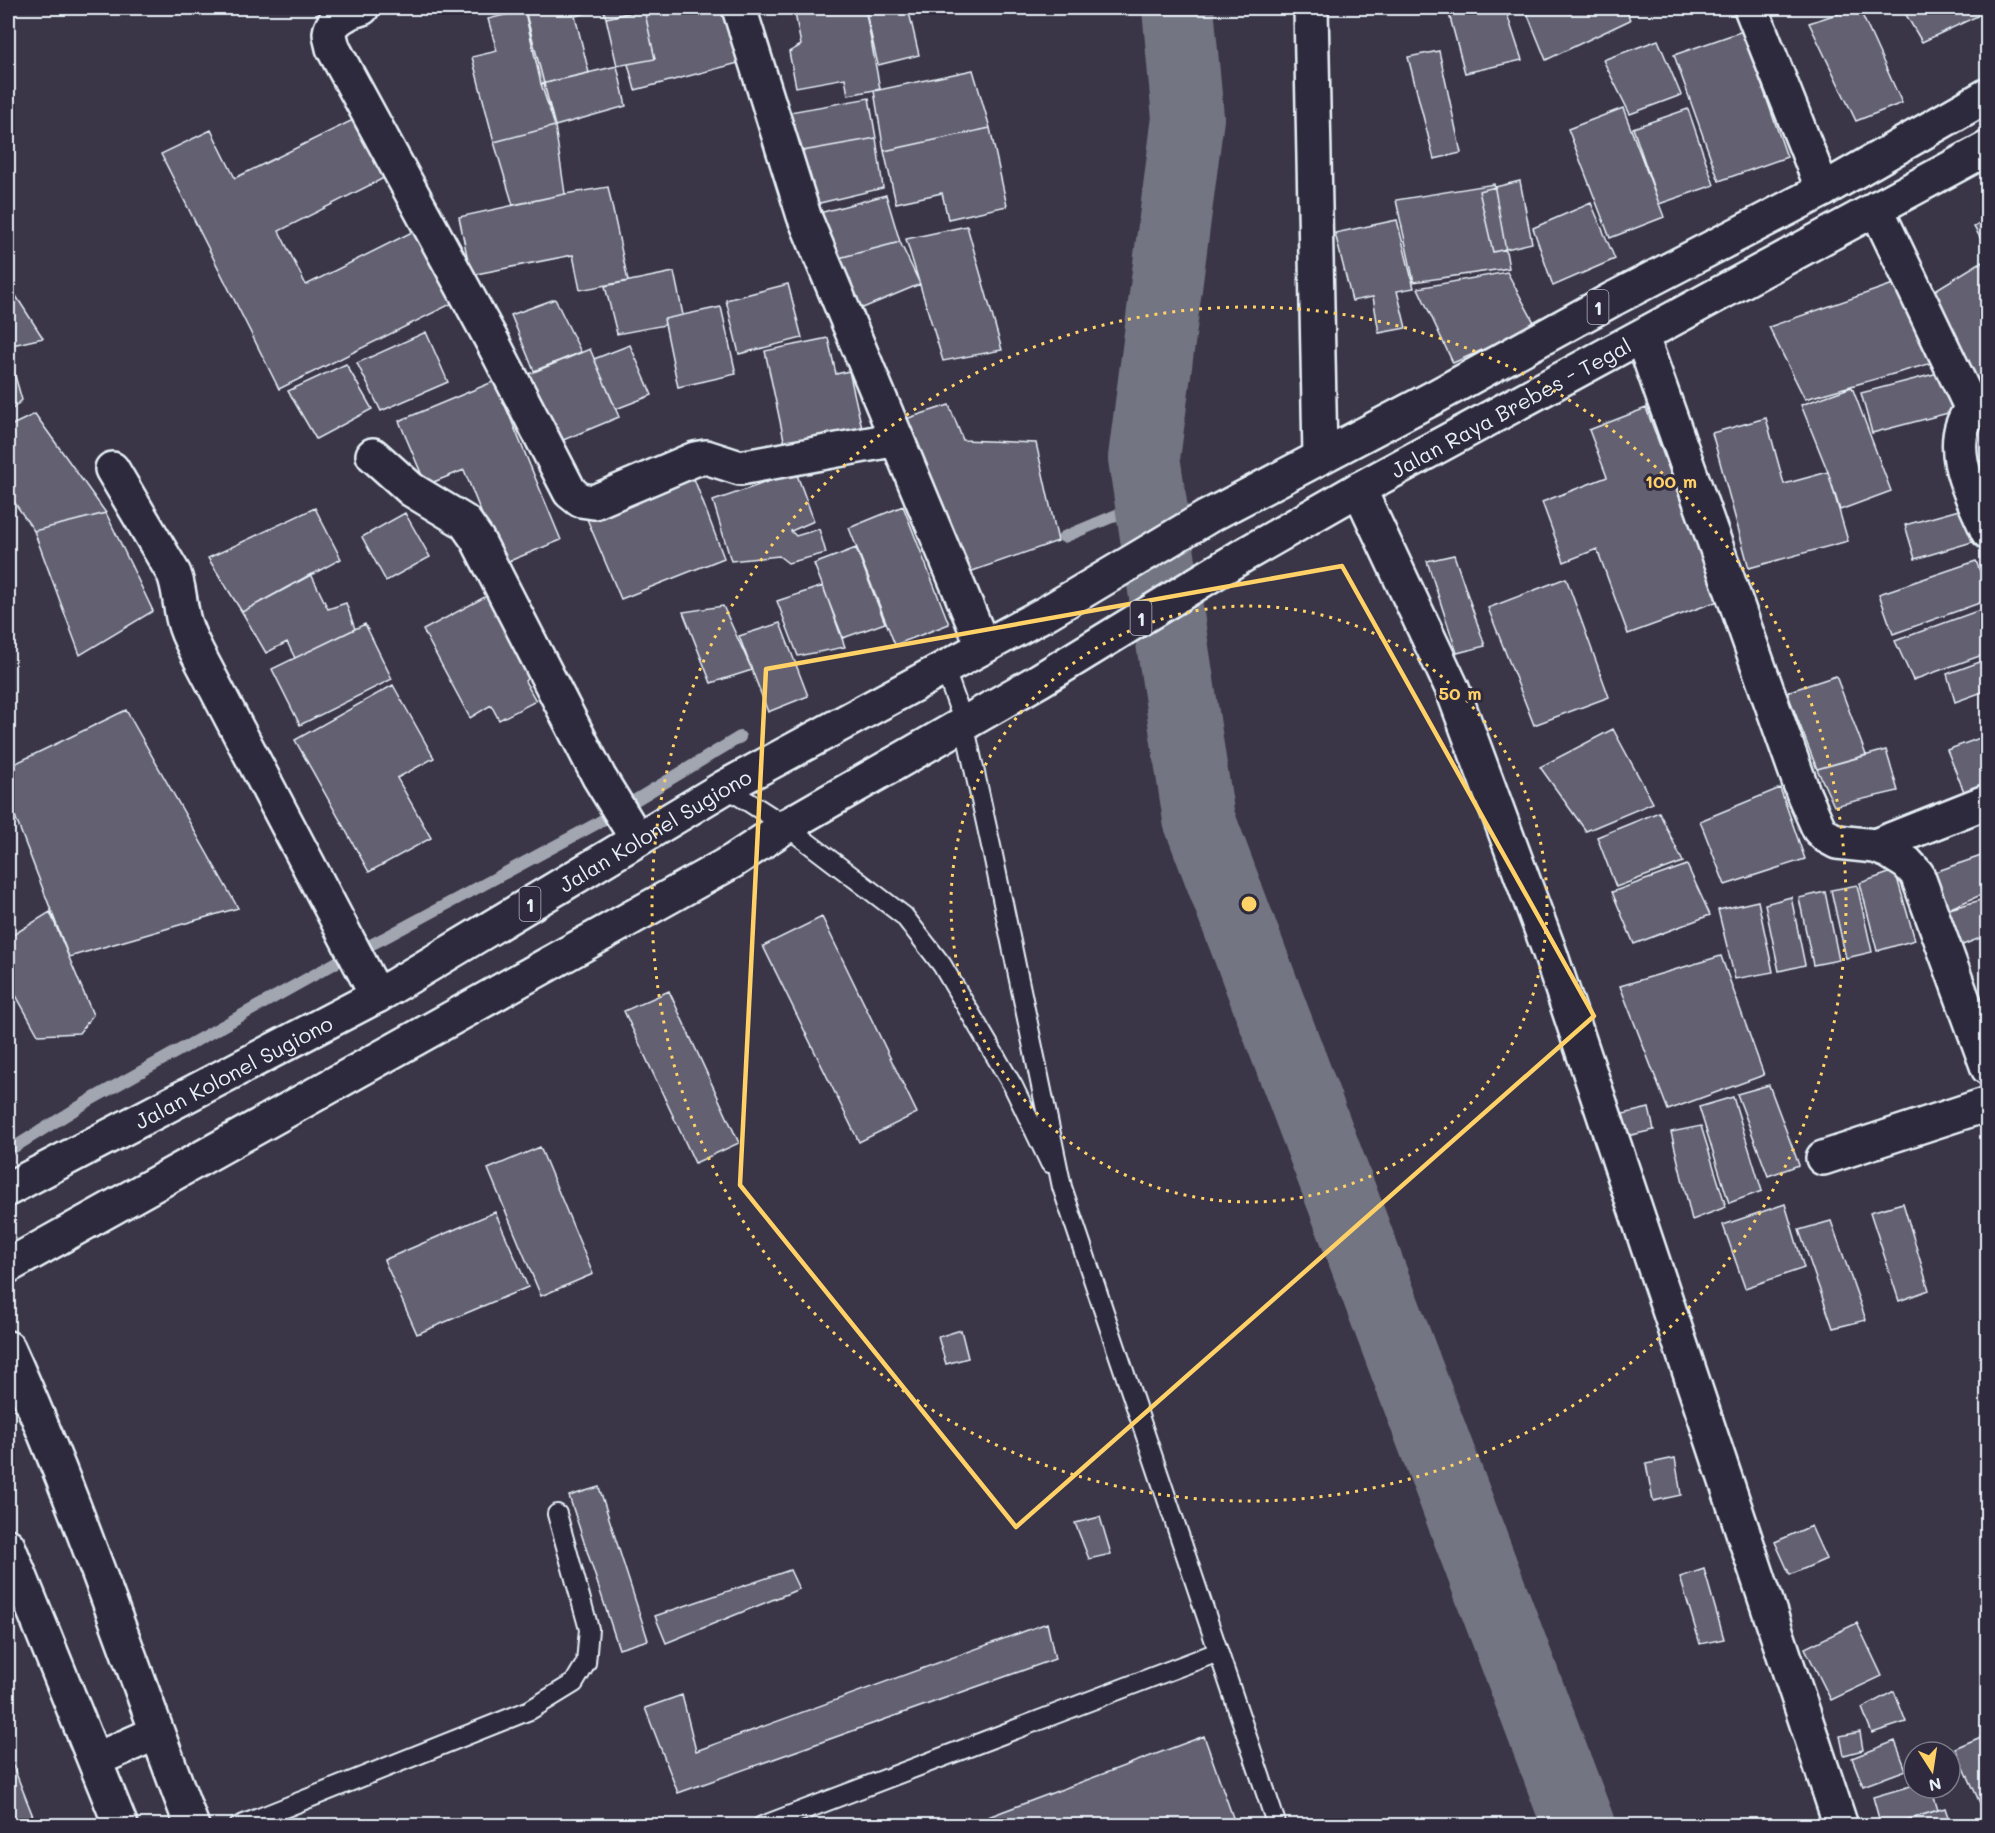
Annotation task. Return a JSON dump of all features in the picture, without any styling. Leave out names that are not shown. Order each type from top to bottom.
[{"type":"main road","points":[[362,8],[349,12],[334,24],[330,34],[333,48],[492,341],[570,492],[580,500],[594,501],[695,459],[706,457],[740,468],[897,439]]},
{"type":"main road","points":[[739,8],[804,216],[983,646]]},
{"type":"main road","points":[[1311,8],[1320,456]]},
{"type":"main road","points":[[1751,8],[1823,190]]},
{"type":"main road","name":"1","points":[[1320,456],[1613,299],[1823,190],[1988,95]]},
{"type":"main road","name":"Jalan Raya Brebes - Tegal","points":[[964,723],[1040,680],[1242,556],[1359,489],[1988,148]]},
{"type":"main road","points":[[1876,208],[1980,405],[1962,429],[1960,462],[1988,532]]},
{"type":"main road","points":[[1642,337],[1804,795],[1819,829],[1837,842],[1875,846],[1896,855],[1917,874],[1980,1027],[1988,1068]]},
{"type":"main road","points":[[374,455],[412,490],[465,522],[477,539],[599,777],[632,831]]},
{"type":"main road","name":"Jalan Kolonel Sugiono","points":[[8,1189],[632,831],[725,788],[1048,612],[1207,517],[1320,456]]},
{"type":"main road","points":[[111,469],[174,574],[180,589],[186,629],[369,982]]},
{"type":"main road","points":[[1359,489],[1452,688],[1550,953],[1841,1826]]},
{"type":"main road","name":"1","points":[[9,1259],[58,1239],[722,866],[786,826],[964,723]]},
{"type":"main road","points":[[1875,846],[1988,801]]},
{"type":"main road","points":[[1823,1158],[1988,1104]]},
{"type":"main road","points":[[8,1348],[84,1536],[192,1826]]},
{"type":"main road","points":[[8,1546],[121,1826]]},
{"type":"main road","points":[[95,1760],[156,1733]]},
{"type":"lane","points":[[944,667],[964,723],[1062,1187],[1277,1826]]},
{"type":"lane","points":[[725,788],[786,826],[904,916],[942,965],[1013,1086],[1062,1187]]},
{"type":"lane","points":[[239,1826],[530,1710],[574,1683],[586,1663],[589,1629],[557,1514]]},
{"type":"lane","points":[[762,1826],[1218,1652]]},
{"type":"highlighted area","points":[[1342,566],[1594,1016],[1016,1527],[740,1185],[766,669]]},
{"type":"building","points":[[524,8],[602,9],[575,16],[589,73],[541,84]]},
{"type":"building","points":[[603,8],[652,8],[606,18]]},
{"type":"building","points":[[732,8],[746,61],[635,90],[628,64],[655,59],[644,9]]},
{"type":"building","points":[[824,8],[865,8],[880,89],[848,95],[845,78],[796,87],[789,52],[801,45],[795,13]]},
{"type":"building","points":[[865,8],[908,8],[919,55],[878,65]]},
{"type":"building","points":[[1505,8],[1522,60],[1465,73],[1448,10]]},
{"type":"building","points":[[1525,8],[1626,8],[1630,20],[1546,60]]},
{"type":"building","points":[[1859,8],[1902,103],[1856,121],[1809,23]]},
{"type":"building","points":[[1902,8],[1981,8],[1984,13],[1922,42]]},
{"type":"building","points":[[644,9],[655,59],[617,66],[606,18]]},
{"type":"building","points":[[525,10],[555,126],[494,142],[472,57],[497,51],[488,19]]},
{"type":"building","points":[[1743,31],[1787,157],[1719,181],[1674,55]]},
{"type":"building","points":[[1658,40],[1681,95],[1630,114],[1603,60]]},
{"type":"building","points":[[1439,51],[1461,153],[1434,159],[1408,57]]},
{"type":"building","points":[[617,66],[626,106],[555,126],[541,84]]},
{"type":"building","points":[[973,70],[990,128],[884,151],[874,91]]},
{"type":"building","points":[[869,98],[876,138],[791,153],[784,113]]},
{"type":"building","points":[[1623,108],[1664,217],[1610,238],[1568,129]]},
{"type":"building","points":[[1688,109],[1714,185],[1659,204],[1633,128]]},
{"type":"building","points":[[359,117],[388,176],[279,231],[306,285],[420,228],[457,301],[279,389],[161,154],[211,130],[235,178]]},
{"type":"building","points":[[555,126],[565,194],[513,205],[494,142]]},
{"type":"building","points":[[990,128],[1007,206],[948,219],[942,193],[896,203],[884,151]]},
{"type":"building","points":[[876,138],[883,188],[807,206],[791,153]]},
{"type":"building","points":[[1520,181],[1532,243],[1493,252],[1479,191]]},
{"type":"building","points":[[1494,184],[1509,268],[1414,282],[1396,200]]},
{"type":"building","points":[[608,187],[628,281],[580,290],[573,255],[471,275],[459,217]]},
{"type":"building","points":[[886,195],[900,242],[831,260],[812,215]]},
{"type":"building","points":[[1591,203],[1615,259],[1553,286],[1533,228]]},
{"type":"building","points":[[1988,219],[1988,251],[1974,227]]},
{"type":"building","points":[[1397,220],[1414,288],[1397,291],[1406,328],[1379,333],[1373,297],[1352,301],[1335,233]]},
{"type":"building","points":[[967,226],[1002,350],[943,361],[906,239]]},
{"type":"building","points":[[900,242],[920,284],[851,313],[831,260]]},
{"type":"building","points":[[1981,262],[1988,273],[1987,396],[1927,295]]},
{"type":"building","points":[[674,272],[683,315],[664,319],[665,325],[617,334],[605,286]]},
{"type":"building","points":[[1507,272],[1536,326],[1453,363],[1418,288]]},
{"type":"building","points":[[1902,281],[1939,361],[1805,399],[1769,327]]},
{"type":"building","points":[[788,284],[802,338],[739,354],[726,300]]},
{"type":"building","points":[[16,296],[43,338],[8,346],[8,299]]},
{"type":"building","points":[[555,299],[581,352],[534,371],[511,315]]},
{"type":"building","points":[[721,307],[736,374],[678,387],[664,319]]},
{"type":"building","points":[[426,332],[448,382],[381,411],[357,363]]},
{"type":"building","points":[[828,338],[836,374],[849,371],[864,437],[787,454],[765,351]]},
{"type":"building","points":[[630,345],[652,395],[616,409],[594,359]]},
{"type":"building","points":[[590,349],[619,417],[556,443],[524,376]]},
{"type":"building","points":[[8,351],[22,400],[8,413]]},
{"type":"building","points":[[346,364],[372,409],[316,439],[288,391]]},
{"type":"building","points":[[1942,372],[1952,412],[1872,433],[1861,393]]},
{"type":"building","points":[[495,381],[561,540],[502,564],[464,470],[426,485],[399,421]]},
{"type":"building","points":[[1852,387],[1891,491],[1840,510],[1828,472],[1801,405]]},
{"type":"building","points":[[949,405],[963,440],[1036,443],[1058,541],[961,575],[896,422]]},
{"type":"building","points":[[1646,408],[1718,601],[1628,634],[1597,549],[1564,562],[1542,502],[1607,477],[1589,430]]},
{"type":"building","points":[[35,414],[106,513],[34,531],[8,493],[8,427]]},
{"type":"building","points":[[1766,418],[1784,484],[1828,472],[1848,541],[1749,568],[1712,433]]},
{"type":"building","points":[[1988,460],[1988,500],[1971,463]]},
{"type":"building","points":[[690,468],[724,558],[621,599],[584,512]]},
{"type":"building","points":[[796,472],[814,521],[791,531],[796,536],[819,529],[826,553],[788,563],[779,556],[731,561],[713,501]]},
{"type":"building","points":[[903,506],[949,624],[895,645],[849,528]]},
{"type":"building","points":[[1970,507],[1979,540],[1915,559],[1905,525]]},
{"type":"building","points":[[315,508],[341,559],[242,612],[208,558]]},
{"type":"building","points":[[106,513],[153,611],[80,655],[34,531]]},
{"type":"building","points":[[405,513],[430,557],[386,581],[362,537]]},
{"type":"building","points":[[856,548],[885,623],[843,638],[814,564]]},
{"type":"building","points":[[1454,555],[1485,646],[1457,653],[1427,561]]},
{"type":"building","points":[[1976,561],[1988,592],[1988,600],[1893,634],[1879,594]]},
{"type":"building","points":[[311,574],[328,609],[346,603],[355,629],[295,658],[287,642],[266,653],[242,612]]},
{"type":"building","points":[[1566,578],[1609,697],[1534,725],[1488,608]]},
{"type":"building","points":[[823,586],[845,647],[798,656],[777,601]]},
{"type":"building","points":[[496,591],[537,668],[525,681],[536,701],[499,720],[491,705],[470,718],[423,630]]},
{"type":"building","points":[[723,606],[752,670],[711,683],[683,612]]},
{"type":"building","points":[[1988,607],[1988,653],[1913,680],[1895,641]]},
{"type":"building","points":[[780,623],[808,696],[768,712],[739,636]]},
{"type":"building","points":[[365,624],[392,679],[300,725],[272,669]]},
{"type":"building","points":[[1988,659],[1988,690],[1955,702],[1947,674]]},
{"type":"building","points":[[1836,676],[1866,755],[1817,769],[1787,692]]},
{"type":"building","points":[[393,685],[434,758],[397,778],[431,838],[369,872],[295,740]]},
{"type":"building","points":[[126,710],[238,908],[69,957],[8,798],[8,767]]},
{"type":"building","points":[[1613,729],[1653,803],[1586,831],[1540,767]]},
{"type":"building","points":[[1988,735],[1988,787],[1965,794],[1947,750]]},
{"type":"building","points":[[1886,750],[1898,791],[1834,806],[1817,769]]},
{"type":"building","points":[[1780,788],[1805,859],[1725,885],[1700,821]]},
{"type":"building","points":[[1659,812],[1683,862],[1616,887],[1597,837]]},
{"type":"building","points":[[1981,856],[1988,869],[1988,892],[1946,910],[1932,873]]},
{"type":"building","points":[[1687,865],[1710,915],[1634,944],[1612,892]]},
{"type":"building","points":[[1895,871],[1915,940],[1877,951],[1860,883]]},
{"type":"building","points":[[1857,885],[1872,952],[1846,958],[1831,890]]},
{"type":"building","points":[[1825,892],[1839,960],[1813,965],[1799,898]]},
{"type":"building","points":[[1791,897],[1805,965],[1779,971],[1765,904]]},
{"type":"building","points":[[1988,898],[1988,935],[1960,946],[1946,910]]},
{"type":"building","points":[[1758,901],[1773,972],[1735,979],[1718,910]]},
{"type":"building","points":[[50,912],[93,1015],[79,1033],[38,1035],[8,981],[8,938]]},
{"type":"building","points":[[822,917],[917,1113],[859,1142],[763,946]]},
{"type":"building","points":[[1721,956],[1764,1075],[1668,1110],[1620,986]]},
{"type":"building","points":[[669,991],[739,1143],[695,1163],[624,1011]]},
{"type":"building","points":[[1769,1085],[1799,1165],[1768,1176],[1737,1094]]},
{"type":"building","points":[[1733,1097],[1762,1191],[1729,1203],[1699,1107]]},
{"type":"building","points":[[1649,1108],[1654,1130],[1627,1136],[1623,1114]]},
{"type":"building","points":[[1701,1126],[1726,1207],[1692,1220],[1671,1132]]},
{"type":"building","points":[[540,1147],[593,1274],[541,1296],[488,1169]]},
{"type":"building","points":[[1903,1203],[1929,1290],[1899,1301],[1870,1212]]},
{"type":"building","points":[[1785,1204],[1804,1268],[1745,1288],[1723,1225]]},
{"type":"building","points":[[495,1212],[528,1287],[417,1334],[384,1260]]},
{"type":"building","points":[[1831,1221],[1866,1320],[1833,1328],[1799,1230]]},
{"type":"building","points":[[961,1330],[968,1358],[946,1364],[938,1337]]},
{"type":"building","points":[[1675,1458],[1681,1495],[1653,1501],[1646,1464]]},
{"type":"building","points":[[599,1487],[648,1640],[619,1649],[569,1496]]},
{"type":"building","points":[[1100,1517],[1111,1554],[1089,1559],[1075,1523]]},
{"type":"building","points":[[1811,1526],[1826,1559],[1790,1575],[1775,1542]]},
{"type":"building","points":[[1704,1569],[1724,1639],[1700,1644],[1680,1577]]},
{"type":"building","points":[[790,1570],[799,1589],[666,1643],[655,1616]]},
{"type":"building","points":[[1047,1623],[1055,1659],[678,1793],[645,1708],[682,1695],[696,1751]]},
{"type":"building","points":[[1857,1623],[1882,1676],[1831,1700],[1805,1648]]},
{"type":"building","points":[[1894,1691],[1906,1722],[1872,1733],[1862,1708]]},
{"type":"building","points":[[1860,1732],[1863,1750],[1844,1755],[1840,1736]]},
{"type":"building","points":[[1988,1734],[1988,1813],[1985,1814],[1962,1763],[1962,1745]]},
{"type":"building","points":[[1204,1736],[1236,1826],[964,1826]]},
{"type":"building","points":[[1895,1741],[1902,1759],[1902,1771],[1863,1786],[1852,1758]]},
{"type":"building","points":[[8,1753],[36,1824],[32,1826],[8,1826]]},
{"type":"building","points":[[1902,1789],[1902,1800],[1935,1800],[1938,1810],[1881,1826],[1873,1797]]},
{"type":"building","points":[[1945,1808],[1951,1826],[1901,1826],[1900,1822]]},
{"type":"waterway","points":[[1178,8],[1188,118],[1144,458],[1199,819],[1579,1826]]},
{"type":"waterway","points":[[1064,537],[1150,501]]},
{"type":"waterway","points":[[8,1151],[92,1099],[339,961],[596,824],[740,737]]}]
